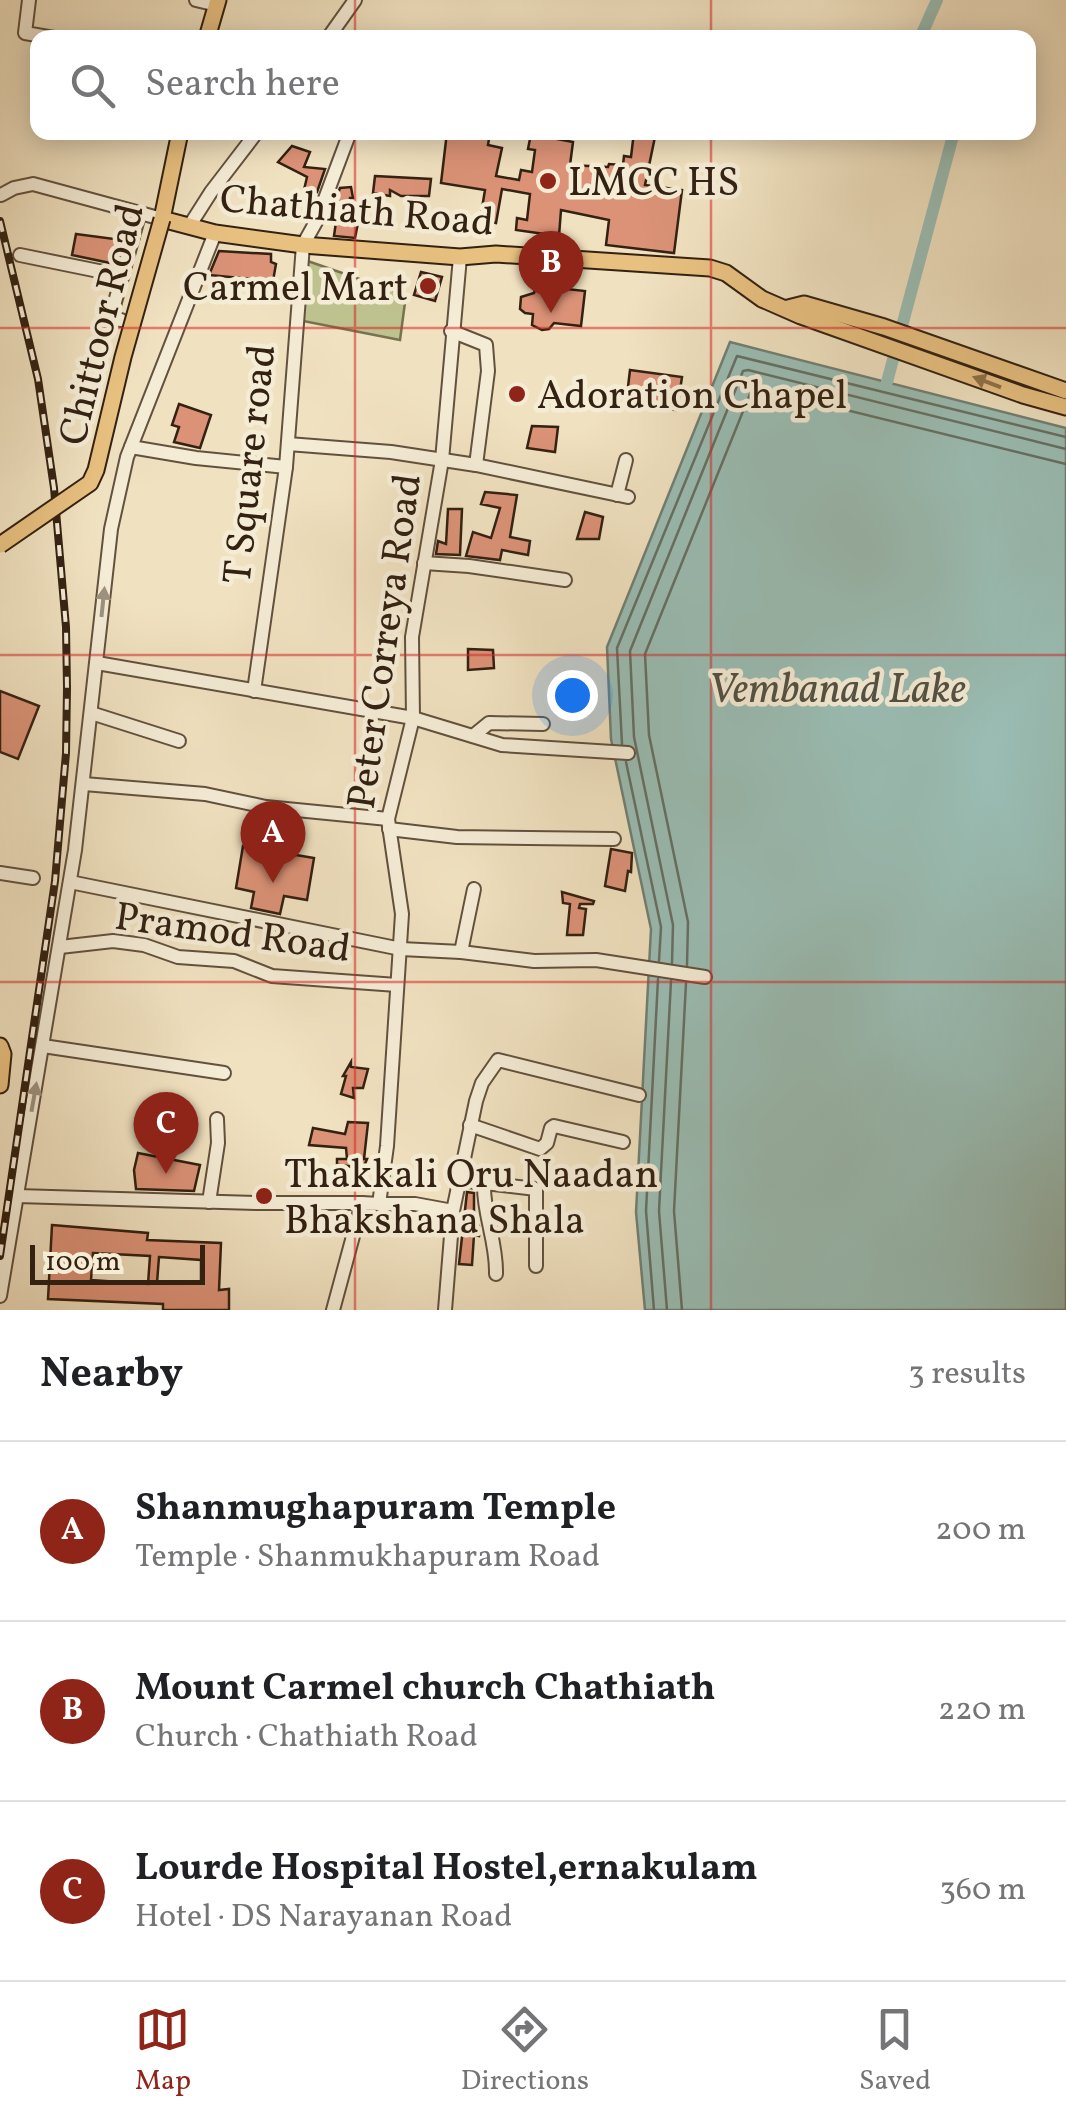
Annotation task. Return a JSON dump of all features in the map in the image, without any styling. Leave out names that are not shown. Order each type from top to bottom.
[{"type":"main road","points":[[208,30],[217,2]]},
{"type":"main road","name":"Chittoor Road","points":[[0,545],[90,483],[96,470],[162,219],[178,140]]},
{"type":"main road","name":"Chathiath Road","points":[[162,219],[216,233],[303,244],[460,257],[496,254],[710,268],[726,273],[762,299],[801,316],[866,322],[881,334],[921,344]]},
{"type":"main road","points":[[921,344],[1066,390]]},
{"type":"main road","points":[[921,344],[1023,395],[1066,407]]},
{"type":"main road","points":[[0,1086],[1,1051]]},
{"type":"street","points":[[28,0],[25,33],[30,34]]},
{"type":"street","points":[[196,0],[217,2]]},
{"type":"street","points":[[334,30],[356,0]]},
{"type":"street","points":[[190,225],[251,140]]},
{"type":"street","points":[[303,244],[318,220],[347,140]]},
{"type":"street","points":[[1,195],[33,184],[162,219]]},
{"type":"street","points":[[121,320],[114,319],[114,310],[139,215]]},
{"type":"street","points":[[0,1296],[70,882],[111,530],[131,446],[216,233]]},
{"type":"street","name":"T Square road","points":[[254,690],[286,466],[303,244]]},
{"type":"street","points":[[20,255],[123,276]]},
{"type":"street","name":"Peter Correya Road","points":[[379,1204],[387,1146],[402,914],[388,824],[413,718],[412,637],[442,460],[460,257]]},
{"type":"street","points":[[452,330],[486,345],[488,371],[476,465]]},
{"type":"street","points":[[288,444],[391,452],[476,465],[622,496],[626,460]]},
{"type":"street","points":[[131,446],[196,458],[286,466]]},
{"type":"street","points":[[424,563],[564,580]]},
{"type":"street","points":[[97,663],[413,718],[502,745],[628,753]]},
{"type":"street","points":[[92,713],[179,741]]},
{"type":"street","points":[[474,736],[488,724],[543,724]]},
{"type":"street","points":[[84,784],[205,794],[457,837],[614,839]]},
{"type":"street","points":[[0,873],[33,878]]},
{"type":"street","points":[[70,882],[401,949],[534,962],[596,960],[705,977]]},
{"type":"street","points":[[462,952],[474,889]]},
{"type":"street","name":"Pramod Road","points":[[60,947],[113,940],[144,945],[178,957],[234,961],[272,976],[396,985]]},
{"type":"street","points":[[43,1046],[224,1072]]},
{"type":"street","points":[[445,1310],[453,1211],[470,1125],[482,1083],[498,1060],[639,1095]]},
{"type":"street","points":[[209,1202],[218,1142],[217,1119]]},
{"type":"street","points":[[470,1125],[540,1149],[554,1126],[624,1142]]},
{"type":"street","points":[[459,1180],[536,1189],[536,1266]]},
{"type":"street","points":[[484,1184],[496,1274]]},
{"type":"street","points":[[16,1196],[415,1204],[453,1211]]},
{"type":"street","points":[[333,1310],[362,1203]]},
{"type":"green space","points":[[299,258],[406,295],[400,340],[293,319]]},
{"type":"water","name":"Vembanad Lake","points":[[730,342],[1066,428],[1066,1310],[645,1310],[636,1212],[651,929],[611,739],[607,647]]},
{"type":"building","points":[[446,140],[489,140],[488,145],[502,148],[496,176],[519,180],[521,170],[532,172],[535,150],[528,149],[530,140],[573,142],[570,165],[608,167],[623,165],[624,156],[631,157],[633,140],[654,140],[645,185],[682,190],[674,253],[606,245],[609,220],[561,210],[559,236],[516,230],[517,218],[527,220],[530,194],[502,189],[496,223],[480,220],[485,190],[441,183]]},
{"type":"building","points":[[292,146],[310,152],[304,167],[325,169],[317,192],[304,190],[307,177],[278,162]]},
{"type":"building","points":[[375,176],[431,179],[429,196],[401,196],[390,190],[390,196],[373,193]]},
{"type":"building","points":[[351,187],[349,216],[359,218],[355,238],[334,236],[338,208],[334,204],[340,188]]},
{"type":"building","points":[[76,234],[122,240],[115,264],[72,255]]},
{"type":"building","points":[[219,251],[271,254],[271,262],[276,264],[273,281],[209,275]]},
{"type":"building","name":"Carmel Mart","points":[[421,272],[442,277],[435,301],[414,295]]},
{"type":"building","points":[[538,281],[558,288],[585,291],[581,326],[554,323],[542,330],[532,325],[533,314],[520,309],[521,297],[534,293]]},
{"type":"building","points":[[630,370],[682,377],[677,410],[626,404]]},
{"type":"building","points":[[179,404],[211,415],[200,448],[174,442],[179,427],[172,425]]},
{"type":"building","points":[[532,426],[558,427],[555,452],[527,448]]},
{"type":"building","points":[[485,492],[517,495],[510,537],[530,541],[528,555],[502,550],[500,560],[466,556],[473,532],[491,538],[500,508],[481,504]]},
{"type":"building","points":[[448,509],[462,509],[460,555],[436,554],[438,541],[446,544]]},
{"type":"building","points":[[585,512],[603,517],[599,539],[577,539]]},
{"type":"building","points":[[468,649],[493,650],[494,668],[468,670]]},
{"type":"building","points":[[0,691],[39,706],[18,759],[0,752]]},
{"type":"building","points":[[243,846],[314,858],[307,900],[284,896],[280,914],[251,908],[254,892],[236,888]]},
{"type":"building","points":[[611,849],[632,853],[625,891],[605,886]]},
{"type":"building","points":[[562,892],[594,901],[580,904],[579,908],[586,909],[583,935],[567,935],[570,904],[563,903]]},
{"type":"building","points":[[351,1062],[351,1067],[368,1069],[363,1088],[353,1088],[354,1098],[341,1094],[343,1076]]},
{"type":"building","points":[[348,1122],[368,1123],[363,1169],[337,1164],[337,1159],[347,1159],[346,1148],[309,1145],[313,1128],[345,1134]]},
{"type":"building","points":[[138,1153],[200,1165],[194,1191],[136,1189],[134,1170]]},
{"type":"building","points":[[467,1192],[474,1193],[474,1215],[480,1229],[479,1236],[474,1235],[472,1265],[459,1264]]},
{"type":"building","points":[[52,1225],[148,1233],[147,1240],[221,1243],[219,1290],[229,1289],[229,1310],[163,1310],[163,1304],[48,1299]],"holes":[[[93,1253],[150,1256],[148,1284],[91,1280]],[[159,1257],[201,1260],[201,1283],[157,1283]]]},
{"type":"waterway","points":[[924,30],[937,0]]},
{"type":"waterway","points":[[887,382],[952,140]]},
{"type":"railway","points":[[0,221],[38,379],[54,488],[67,688],[66,753],[55,881],[0,1256]]},
{"type":"place","name":"LMCC HS","points":[[548,181]]},
{"type":"place","name":"Carmel Mart","points":[[428,286]]},
{"type":"place","name":"Mount Carmel church Chathiath","points":[[551,313]]},
{"type":"place","name":"Adoration Chapel","points":[[517,394]]},
{"type":"place","name":"Shanmughapuram Temple","points":[[273,883]]},
{"type":"place","name":"Lourde Hospital Hostel,ernakulam","points":[[166,1174]]},
{"type":"place","name":"Thakkali Oru Naadan Bhakshana Shala","points":[[264,1196]]}]
